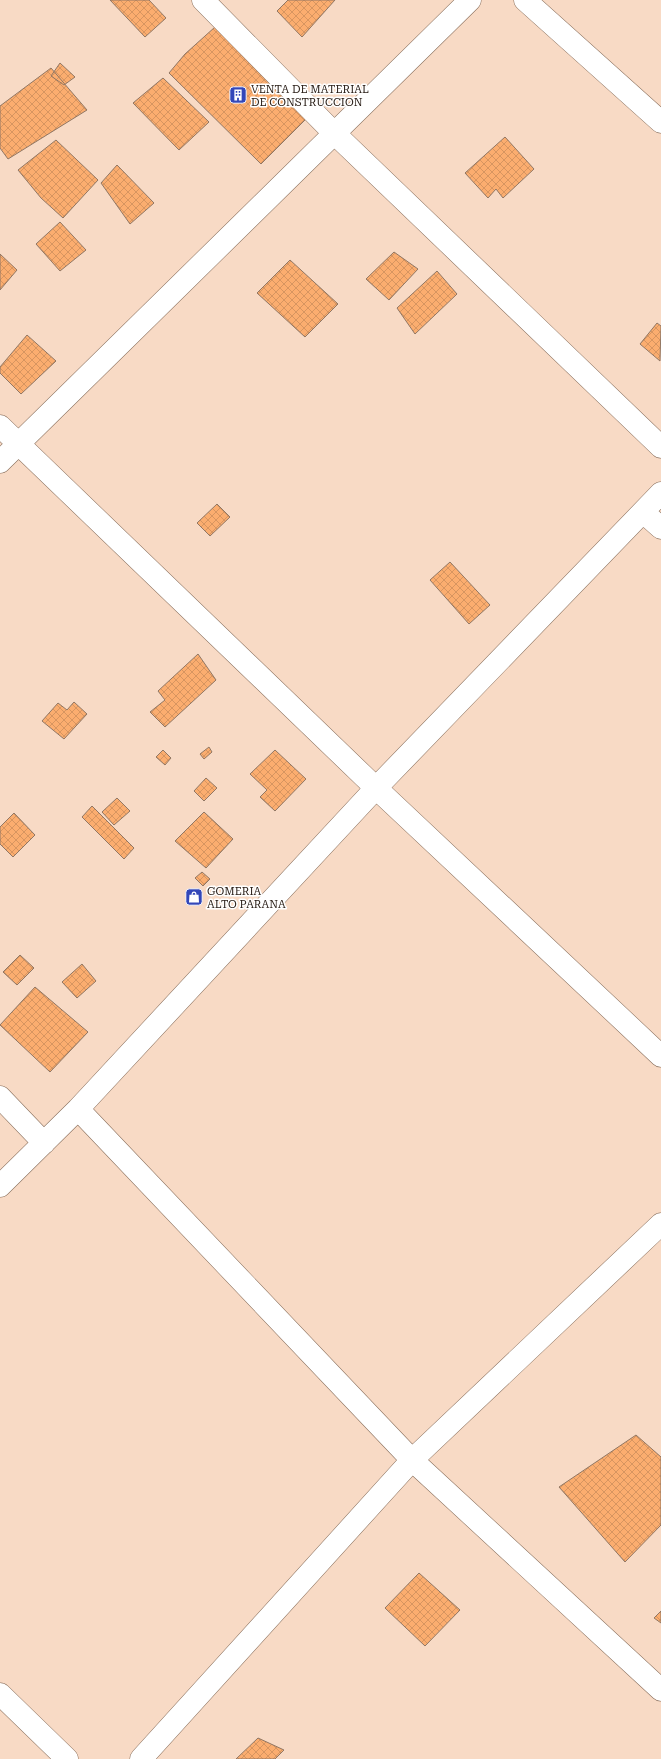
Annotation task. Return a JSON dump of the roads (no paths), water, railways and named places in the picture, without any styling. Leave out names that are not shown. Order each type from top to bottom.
[{"type":"street","points":[[203,0],[334,133],[661,447]]},
{"type":"street","points":[[0,462],[470,0]]},
{"type":"street","points":[[525,0],[661,122]]},
{"type":"street","points":[[0,426],[376,788],[661,1056]]},
{"type":"street","points":[[0,1186],[78,1109],[376,788],[661,493]]},
{"type":"street","points":[[643,512],[661,528]]},
{"type":"street","points":[[0,1097],[44,1143]]},
{"type":"street","points":[[78,1109],[412,1460],[661,1690]]},
{"type":"street","points":[[141,1759],[412,1460],[661,1224]]},
{"type":"street","points":[[0,1694],[67,1759]]},
{"type":"place","name":"VENTA DE MATERIAL DE CONSTRUCCION","points":[[238,95]]},
{"type":"place","name":"GOMERIA ALTO PARANA","points":[[194,897]]}]
